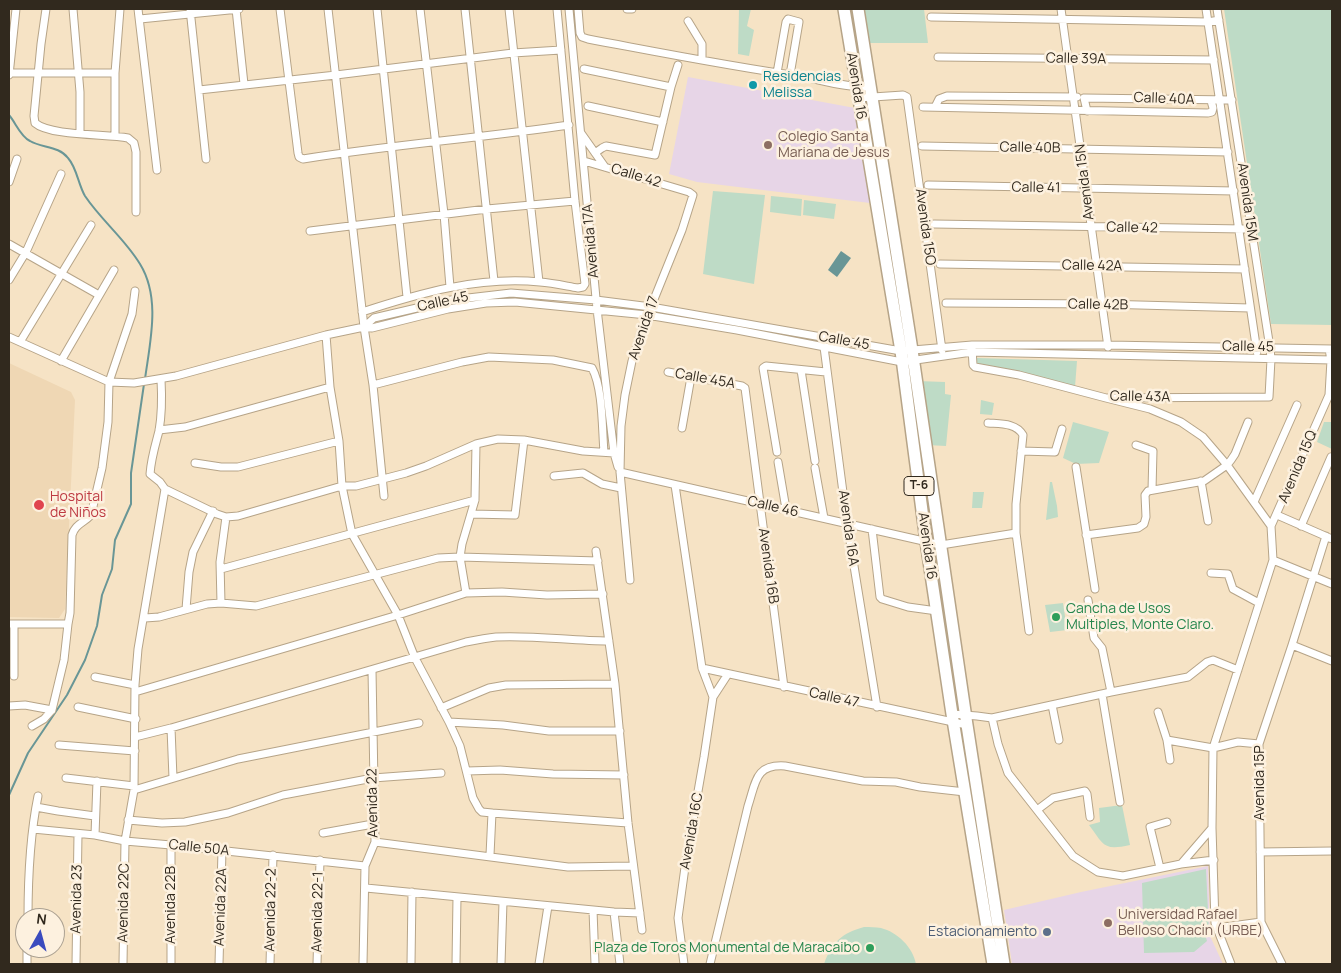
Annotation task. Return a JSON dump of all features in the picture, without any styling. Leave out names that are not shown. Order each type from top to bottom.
[{"type":"highway","name":"Avenida 16","points":[[844,9],[857,92],[941,545],[1004,964]]},
{"type":"highway","name":"Avenida 16","points":[[858,9],[907,356],[926,541],[993,964]]},
{"type":"street","points":[[16,9],[10,50],[9,74],[115,73]]},
{"type":"street","points":[[46,9],[40,44],[34,116],[37,125],[57,131],[128,138],[134,142],[136,152],[136,212]]},
{"type":"street","points":[[74,9],[80,133]]},
{"type":"street","points":[[115,136],[115,73],[120,9]]},
{"type":"street","points":[[138,9],[157,170]]},
{"type":"street","points":[[140,20],[190,11],[237,9],[244,84]]},
{"type":"street","points":[[280,9],[287,80],[299,157],[303,159],[392,145],[435,142],[569,126]]},
{"type":"street","points":[[328,9],[362,312],[374,385],[384,496]]},
{"type":"street","points":[[377,9],[407,297]]},
{"type":"street","points":[[420,9],[444,214],[450,287]]},
{"type":"street","points":[[465,9],[494,282]]},
{"type":"street","points":[[509,9],[521,132],[539,282]]},
{"type":"street","points":[[362,312],[407,297],[450,287],[494,282],[539,282],[578,288],[583,287],[585,284],[556,9]]},
{"type":"street","name":"Avenida 17A","points":[[569,9],[596,300],[614,453],[620,472]]},
{"type":"street","points":[[578,9],[582,37],[727,66],[790,75],[857,92],[871,92]]},
{"type":"street","name":"Avenida 15N","points":[[1061,9],[1109,354]]},
{"type":"street","name":"Avenida 15M","points":[[1206,9],[1258,358]]},
{"type":"street","name":"Avenida 15M","points":[[1218,9],[1250,228],[1270,348],[1270,395]]},
{"type":"street","points":[[190,11],[206,158]]},
{"type":"street","points":[[931,17],[1208,22],[1219,20]]},
{"type":"street","points":[[777,73],[786,20],[798,21],[790,75]]},
{"type":"street","points":[[688,21],[702,44],[702,60]]},
{"type":"street","points":[[782,41],[795,44]]},
{"type":"street","points":[[199,90],[383,68],[561,50]]},
{"type":"street","name":"Calle 39A","points":[[938,57],[1214,60]]},
{"type":"street","points":[[595,153],[606,146],[655,155],[678,65]]},
{"type":"street","points":[[584,69],[671,87]]},
{"type":"street","name":"Avenida 15O","points":[[871,92],[907,97],[943,356]]},
{"type":"street","name":"Calle 40A","points":[[923,107],[1208,113],[1212,112],[1213,108],[1211,101],[1084,98],[1073,96],[947,96],[939,99],[935,106]]},
{"type":"street","points":[[1001,97],[1001,108]]},
{"type":"street","points":[[1084,98],[1087,111]]},
{"type":"street","points":[[1211,101],[1232,100]]},
{"type":"street","points":[[588,106],[663,122]]},
{"type":"street","points":[[581,133],[605,166]]},
{"type":"street","name":"Calle 40B","points":[[922,146],[1228,152]]},
{"type":"street","points":[[9,182],[17,159]]},
{"type":"street","name":"Calle 42","points":[[584,160],[689,192]]},
{"type":"street","points":[[9,280],[26,252],[61,174]]},
{"type":"street","name":"Calle 41","points":[[928,186],[1234,191]]},
{"type":"street","name":"Avenida 17","points":[[620,472],[621,426],[632,362],[647,315],[682,230],[693,197],[689,192]]},
{"type":"street","points":[[310,231],[487,209],[575,201]]},
{"type":"street","name":"Calle 42","points":[[934,224],[1240,230],[1250,228]]},
{"type":"street","points":[[20,342],[91,225]]},
{"type":"street","points":[[9,244],[100,295]]},
{"type":"street","name":"Calle 42A","points":[[940,264],[1245,269]]},
{"type":"street","points":[[61,361],[114,270]]},
{"type":"street","points":[[32,726],[44,719],[52,710],[64,660],[70,613],[72,535],[76,525],[91,515],[103,459],[108,422],[109,382],[132,314],[135,291]]},
{"type":"street","name":"Calle 45","points":[[364,327],[374,318],[468,296],[511,293],[651,307],[907,356],[942,347],[1332,360]]},
{"type":"street","name":"Calle 45","points":[[9,337],[109,382],[134,383],[161,379],[326,335],[364,327],[372,328],[448,309],[486,303],[515,302],[647,315],[824,347],[907,356],[943,356],[972,348],[1108,345],[1331,349]]},
{"type":"street","name":"Calle 42B","points":[[946,303],[1102,304],[1250,308]]},
{"type":"street","points":[[326,335],[330,387],[342,486],[352,534],[398,615],[415,658],[449,722],[460,746],[473,798],[479,809],[482,812],[492,813],[628,823]]},
{"type":"street","name":"Avenida 16A","points":[[824,347],[846,523],[877,707]]},
{"type":"street","name":"Calle 43A","points":[[972,348],[973,365],[975,367],[1019,375],[1106,398],[1267,398],[1270,395]]},
{"type":"street","name":"Avenida 15Q","points":[[1271,526],[1329,395],[1331,349]]},
{"type":"street","points":[[374,385],[462,362],[489,358],[553,360],[592,368],[596,375],[604,452]]},
{"type":"street","points":[[777,452],[763,368],[766,366],[826,372]]},
{"type":"street","points":[[801,370],[824,518]]},
{"type":"street","name":"Calle 45A","points":[[668,372],[742,386]]},
{"type":"street","points":[[682,428],[690,376]]},
{"type":"street","points":[[161,379],[162,406],[159,430],[151,458],[150,474],[165,489],[226,517],[238,516],[342,486],[356,486],[426,466],[476,444],[498,439],[524,440],[583,451],[614,453]]},
{"type":"street","name":"Avenida 16B","points":[[742,386],[745,391],[784,687]]},
{"type":"street","points":[[159,430],[185,427],[330,387]]},
{"type":"street","points":[[1106,398],[1150,409],[1181,422],[1203,437],[1227,465],[1271,526],[1273,560],[1213,748],[1212,828],[1215,923],[1231,964]]},
{"type":"street","points":[[1254,502],[1297,405]]},
{"type":"street","points":[[988,422],[1009,424],[1017,428],[1023,435],[1016,504],[1016,533],[1029,631]]},
{"type":"street","points":[[1086,535],[1138,528],[1144,524],[1146,517],[1145,494],[1148,491],[1201,481],[1227,465],[1236,454],[1248,422]]},
{"type":"street","points":[[1022,451],[1055,452],[1062,429]]},
{"type":"street","points":[[471,514],[515,515],[524,440]]},
{"type":"street","points":[[195,464],[238,467],[338,441]]},
{"type":"street","points":[[466,593],[460,557],[475,500],[476,444]]},
{"type":"street","points":[[1136,444],[1152,449],[1152,490]]},
{"type":"street","points":[[1301,526],[1331,457]]},
{"type":"street","points":[[778,462],[786,510]]},
{"type":"street","points":[[1076,467],[1095,590]]},
{"type":"street","points":[[554,476],[583,472],[602,484],[621,488]]},
{"type":"street","points":[[620,472],[630,580]]},
{"type":"street","name":"Calle 46","points":[[620,472],[941,545]]},
{"type":"street","points":[[1201,481],[1208,522]]},
{"type":"street","points":[[675,485],[702,668],[713,698]]},
{"type":"street","name":"Avenida 22C","points":[[122,964],[125,841],[134,788],[135,688],[138,649],[145,618],[151,569],[165,489]]},
{"type":"street","points":[[221,569],[475,500]]},
{"type":"street","points":[[186,609],[188,572],[194,552],[213,511]]},
{"type":"street","points":[[1277,515],[1329,538]]},
{"type":"street","points":[[221,603],[220,562],[226,517]]},
{"type":"street","points":[[872,529],[880,597],[908,607],[937,611]]},
{"type":"street","points":[[941,545],[1016,533]]},
{"type":"street","name":"Avenida 15P","points":[[1282,964],[1261,922],[1258,744],[1292,645],[1313,576],[1329,538]]},
{"type":"street","points":[[596,551],[615,684],[628,823],[642,930]]},
{"type":"street","points":[[145,618],[159,617],[207,604],[221,603],[256,606],[438,558],[598,561]]},
{"type":"street","points":[[1273,560],[1332,584]]},
{"type":"street","points":[[1211,573],[1228,574],[1233,589],[1259,603]]},
{"type":"street","points":[[95,677],[135,688],[398,615],[466,593],[603,594]]},
{"type":"street","points":[[1088,600],[1094,638],[1102,648],[1111,692]]},
{"type":"street","points":[[14,676],[11,624],[68,624]]},
{"type":"street","points":[[135,737],[466,642],[495,637],[609,641]]},
{"type":"street","points":[[1292,645],[1332,661]]},
{"type":"street","name":"Calle 47","points":[[702,668],[877,707],[967,720],[992,718],[1188,677],[1207,662],[1213,660],[1238,670]]},
{"type":"street","name":"Avenida 22","points":[[363,964],[365,866],[375,842],[373,824],[372,670]]},
{"type":"street","points":[[713,698],[728,674]]},
{"type":"street","points":[[441,708],[489,688],[615,684]]},
{"type":"street","points":[[1102,694],[1120,802]]},
{"type":"street","name":"Avenida 16C","points":[[684,964],[678,918],[713,698]]},
{"type":"street","points":[[9,706],[25,705],[52,710]]},
{"type":"street","points":[[1052,705],[1059,740]]},
{"type":"street","points":[[78,707],[136,719]]},
{"type":"street","points":[[1158,712],[1167,740],[1170,760]]},
{"type":"street","points":[[992,718],[998,744],[1008,773],[1073,856],[1098,872],[1123,876],[1181,864],[1214,860]]},
{"type":"street","points":[[449,722],[502,725],[549,731],[620,731]]},
{"type":"street","points":[[66,778],[97,781],[134,788],[238,759],[419,723]]},
{"type":"street","points":[[171,728],[173,778]]},
{"type":"street","points":[[1167,740],[1213,748],[1238,742],[1258,744]]},
{"type":"street","points":[[59,745],[135,751]]},
{"type":"street","points":[[710,964],[748,806],[755,782],[763,769],[774,765],[785,766],[863,781],[896,782],[920,787],[965,792]]},
{"type":"street","points":[[467,771],[500,770],[553,774],[624,775]]},
{"type":"street","points":[[128,820],[162,823],[185,822],[228,813],[283,795],[373,778],[441,773]]},
{"type":"street","points":[[95,835],[94,816],[97,781]]},
{"type":"street","points":[[1037,810],[1053,798],[1085,791],[1090,817]]},
{"type":"street","points":[[28,908],[33,829],[38,796]]},
{"type":"street","points":[[36,806],[58,812],[94,816]]},
{"type":"street","points":[[490,856],[492,813]]},
{"type":"street","points":[[1160,868],[1150,827],[1168,822]]},
{"type":"street","points":[[323,833],[373,824]]},
{"type":"street","points":[[1181,864],[1212,828]]},
{"type":"street","name":"Calle 50A","points":[[33,829],[95,835],[125,841],[365,866]]},
{"type":"street","name":"Avenida 23","points":[[76,964],[78,834]]},
{"type":"street","points":[[375,842],[568,866],[633,866]]},
{"type":"street","name":"Avenida 22B","points":[[171,845],[171,964]]},
{"type":"street","name":"Avenida 22A","points":[[220,964],[222,850]]},
{"type":"street","points":[[1260,852],[1332,851]]},
{"type":"street","name":"Avenida 22-2","points":[[270,964],[272,855]]},
{"type":"street","name":"Avenida 22-1","points":[[317,964],[320,860]]},
{"type":"street","points":[[366,888],[640,913]]},
{"type":"street","points":[[411,964],[412,892]]},
{"type":"street","points":[[456,964],[457,897]]},
{"type":"street","points":[[501,964],[503,902]]},
{"type":"street","points":[[539,964],[548,906]]},
{"type":"street","points":[[593,910],[595,964]]},
{"type":"street","points":[[614,912],[620,964]]},
{"type":"street","points":[[1217,928],[1261,922]]},
{"type":"shaded area","name":"Colegio Santa Mariana de Jesus","points":[[688,77],[855,108],[870,203],[697,182],[669,174]]},
{"type":"shaded area","name":"Hospital de Niños","points":[[9,363],[71,392],[75,400],[65,609],[59,618],[9,617]]},
{"type":"shaded area","name":"Universidad Rafael Belloso Chacín (URBE)","points":[[1208,866],[1210,936],[1223,964],[1012,964],[1004,910]]},
{"type":"green space","points":[[739,9],[751,9],[747,26],[754,30],[749,56],[738,54]]},
{"type":"green space","points":[[864,9],[924,9],[928,43],[869,43]]},
{"type":"green space","points":[[1224,9],[1332,9],[1332,325],[1271,324]]},
{"type":"green space","points":[[713,191],[765,195],[754,284],[703,274]]},
{"type":"green space","points":[[771,196],[802,199],[801,216],[770,212]]},
{"type":"green space","points":[[804,200],[836,204],[834,219],[803,215]]},
{"type":"green space","points":[[977,358],[1077,361],[1075,387],[977,365]]},
{"type":"green space","points":[[917,381],[945,382],[945,394],[951,395],[946,446],[927,445]]},
{"type":"green space","points":[[981,400],[994,403],[992,415],[980,414]]},
{"type":"green space","points":[[1073,422],[1109,432],[1099,463],[1076,464],[1063,458]]},
{"type":"green space","points":[[1324,422],[1332,422],[1332,449],[1317,442]]},
{"type":"green space","points":[[1050,482],[1052,482],[1058,517],[1046,520]]},
{"type":"green space","points":[[973,492],[984,492],[982,508],[972,508]]},
{"type":"green space","name":"Cancha de Usos Multiples, Monte Claro.","points":[[1063,603],[1067,630],[1050,632],[1045,605]]},
{"type":"green space","points":[[1122,805],[1130,845],[1109,847],[1101,842],[1089,825],[1100,822],[1099,808]]},
{"type":"green space","points":[[1206,869],[1209,933],[1205,934],[1207,941],[1194,952],[1144,953],[1142,883]]},
{"type":"green space","name":"Plaza de Toros Monumental de Maracaibo","points":[[864,927],[881,928],[893,933],[908,946],[916,964],[824,964],[834,944],[850,932]]},
{"type":"water","points":[[841,251],[851,258],[837,277],[828,270]]},
{"type":"waterway","points":[[9,115],[27,139],[60,151],[68,158],[85,196],[140,264],[146,277],[152,306],[151,335],[145,379]]},
{"type":"waterway","points":[[9,795],[28,753],[67,695],[85,660],[97,626],[102,595],[112,569],[115,540],[131,504],[131,473],[144,384]]},
{"type":"place","name":"Residencias Melissa","points":[[753,85]]},
{"type":"place","name":"Colegio Santa Mariana de Jesus","points":[[768,145]]},
{"type":"place","name":"Hospital de Niños","points":[[39,505]]},
{"type":"place","name":"Cancha de Usos Multiples, Monte Claro.","points":[[1056,617]]},
{"type":"place","name":"Universidad Rafael Belloso Chacín (URBE)","points":[[1108,923]]},
{"type":"place","name":"Estacionamiento","points":[[1047,932]]},
{"type":"place","name":"Plaza de Toros Monumental de Maracaibo","points":[[870,948]]}]
